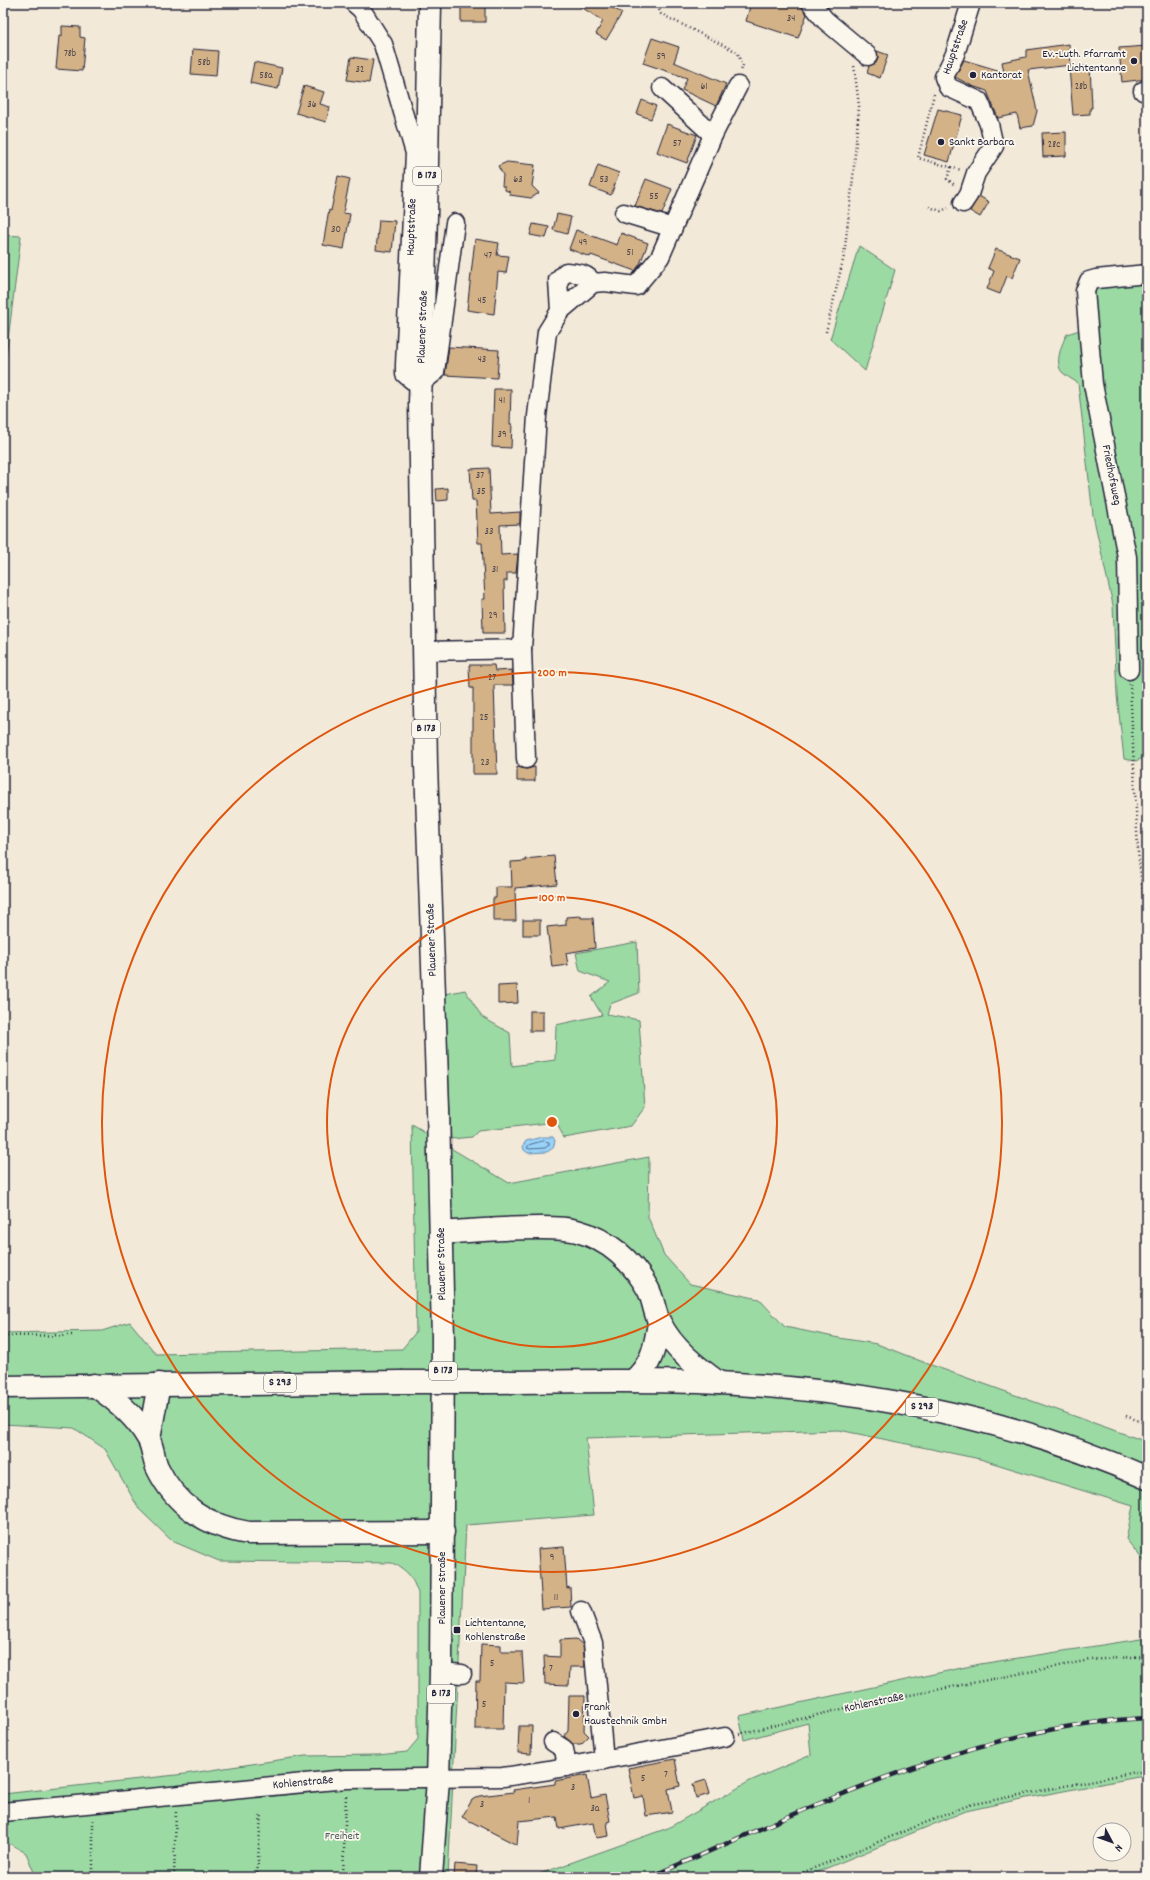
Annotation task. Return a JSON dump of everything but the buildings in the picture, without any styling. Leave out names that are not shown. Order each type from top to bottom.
[{"type":"main road","name":"Plauener Straße","points":[[430,3],[421,383],[424,651],[426,765],[441,1233],[443,1339],[443,1532],[452,1673],[438,1779],[431,1877]]},
{"type":"main road","points":[[441,1233],[494,1229],[557,1228],[576,1230],[595,1237],[617,1251],[640,1277],[651,1298],[659,1323],[684,1355],[719,1383]]},
{"type":"main road","points":[[633,1381],[650,1363],[654,1353],[659,1323]]},
{"type":"main road","name":"S 293","points":[[3,1387],[402,1382],[633,1381],[719,1383],[864,1397],[944,1411],[1018,1431],[1117,1465],[1147,1478]]},
{"type":"main road","points":[[149,1439],[159,1384]]},
{"type":"main road","points":[[94,1385],[114,1398],[126,1410],[149,1439],[156,1465],[165,1483],[179,1500],[195,1514],[231,1530],[272,1534],[443,1532]]},
{"type":"street","name":"Hauptstraße","points":[[354,3],[361,9],[383,44],[415,152],[405,374],[412,380],[421,383]]},
{"type":"street","points":[[811,3],[825,20],[868,56]]},
{"type":"street","name":"Hauptstraße","points":[[963,203],[969,194],[976,173],[994,146],[989,124],[979,101],[948,88],[944,77],[955,54],[970,3]]},
{"type":"street","points":[[526,759],[522,649],[537,416],[547,332],[560,311],[593,283],[605,282],[636,286],[660,257],[713,135],[738,86]]},
{"type":"street","points":[[662,88],[713,135]]},
{"type":"street","points":[[624,213],[673,228]]},
{"type":"street","points":[[421,383],[435,372],[455,223]]},
{"type":"street","points":[[560,311],[558,280],[566,272],[581,273],[590,278],[593,283]]},
{"type":"street","name":"Friedhofsweg","points":[[1129,670],[1127,557],[1093,384],[1084,290],[1089,281],[1096,279],[1147,274]]},
{"type":"street","points":[[424,651],[522,649]]},
{"type":"street","points":[[581,1611],[593,1643],[604,1760]]},
{"type":"street","name":"Kohlenstraße","points":[[3,1812],[346,1779],[504,1777],[567,1767],[725,1737]]},
{"type":"street","points":[[553,1742],[564,1749],[567,1767]]},
{"type":"path","points":[[658,3],[657,5],[661,14],[737,52],[743,65],[738,86]]},
{"type":"path","points":[[826,332],[844,256],[858,120],[859,106],[850,41]]},
{"type":"path","points":[[936,90],[930,107],[918,158],[976,173]]},
{"type":"path","points":[[1129,670],[1138,852],[1147,928]]},
{"type":"path","points":[[3,1336],[75,1335]]},
{"type":"path","points":[[1126,1416],[1147,1424]]},
{"type":"path","points":[[1147,1503],[1143,1529],[1147,1538]]},
{"type":"path","name":"Kohlenstraße","points":[[725,1737],[854,1706],[1074,1663],[1147,1656]]},
{"type":"path","points":[[792,1877],[969,1805],[1135,1772],[1147,1772]]},
{"type":"path","points":[[343,1877],[346,1779]]},
{"type":"path","points":[[174,1877],[176,1796]]},
{"type":"path","points":[[92,1803],[93,1877]]},
{"type":"path","points":[[257,1877],[261,1813]]},
{"type":"green space","points":[[3,235],[21,236],[3,380]]},
{"type":"green space","points":[[859,246],[895,270],[865,371],[830,339]]},
{"type":"green space","points":[[1147,280],[1147,759],[1140,759],[1136,761],[1124,759],[1117,695],[1113,605],[1093,515],[1078,383],[1062,372],[1059,364],[1059,358],[1063,342],[1067,334],[1092,326],[1093,286]]},
{"type":"green space","points":[[637,942],[639,993],[610,1004],[607,1014],[639,1020],[645,1107],[631,1126],[564,1138],[556,1122],[478,1131],[472,1137],[451,1139],[445,994],[465,990],[482,1017],[510,1033],[512,1066],[555,1060],[556,1025],[602,1015],[591,997],[610,982],[580,971],[576,953]]},
{"type":"green space","name":"Freiheit","points":[[412,1125],[509,1183],[649,1157],[648,1217],[664,1255],[690,1284],[759,1299],[785,1327],[877,1344],[931,1365],[1147,1442],[1147,1565],[1126,1539],[1133,1506],[980,1459],[839,1430],[586,1438],[594,1515],[466,1525],[448,1877],[36,1877],[26,1853],[3,1840],[3,1794],[185,1774],[305,1756],[378,1755],[407,1752],[418,1739],[418,1593],[414,1583],[406,1571],[392,1563],[219,1561],[172,1541],[139,1509],[105,1449],[74,1428],[3,1424],[3,1333],[102,1331],[130,1322],[156,1354],[402,1349],[416,1332]]},
{"type":"green space","points":[[1147,1638],[1147,1777],[1138,1777],[966,1811],[805,1877],[531,1877],[668,1828],[750,1781],[811,1755],[808,1723],[744,1740],[739,1716],[980,1664]]},
{"type":"water","points":[[542,1137],[553,1137],[555,1141],[553,1148],[547,1152],[528,1153],[524,1150],[523,1146],[526,1141]]},
{"type":"railway","points":[[650,1877],[831,1799],[892,1775],[954,1754],[1017,1737],[1082,1724],[1147,1718]]},
{"type":"place","name":"Ev.-Luth. Pfarramt Lichtentanne","points":[[1134,61]]},
{"type":"place","name":"Kantorat","points":[[973,75]]},
{"type":"place","name":"Sankt Barbara","points":[[941,142]]},
{"type":"place","name":"Lichtentanne, Kohlenstraße","points":[[457,1630]]},
{"type":"place","name":"Frank Haustechnik GmbH","points":[[576,1714]]}]
